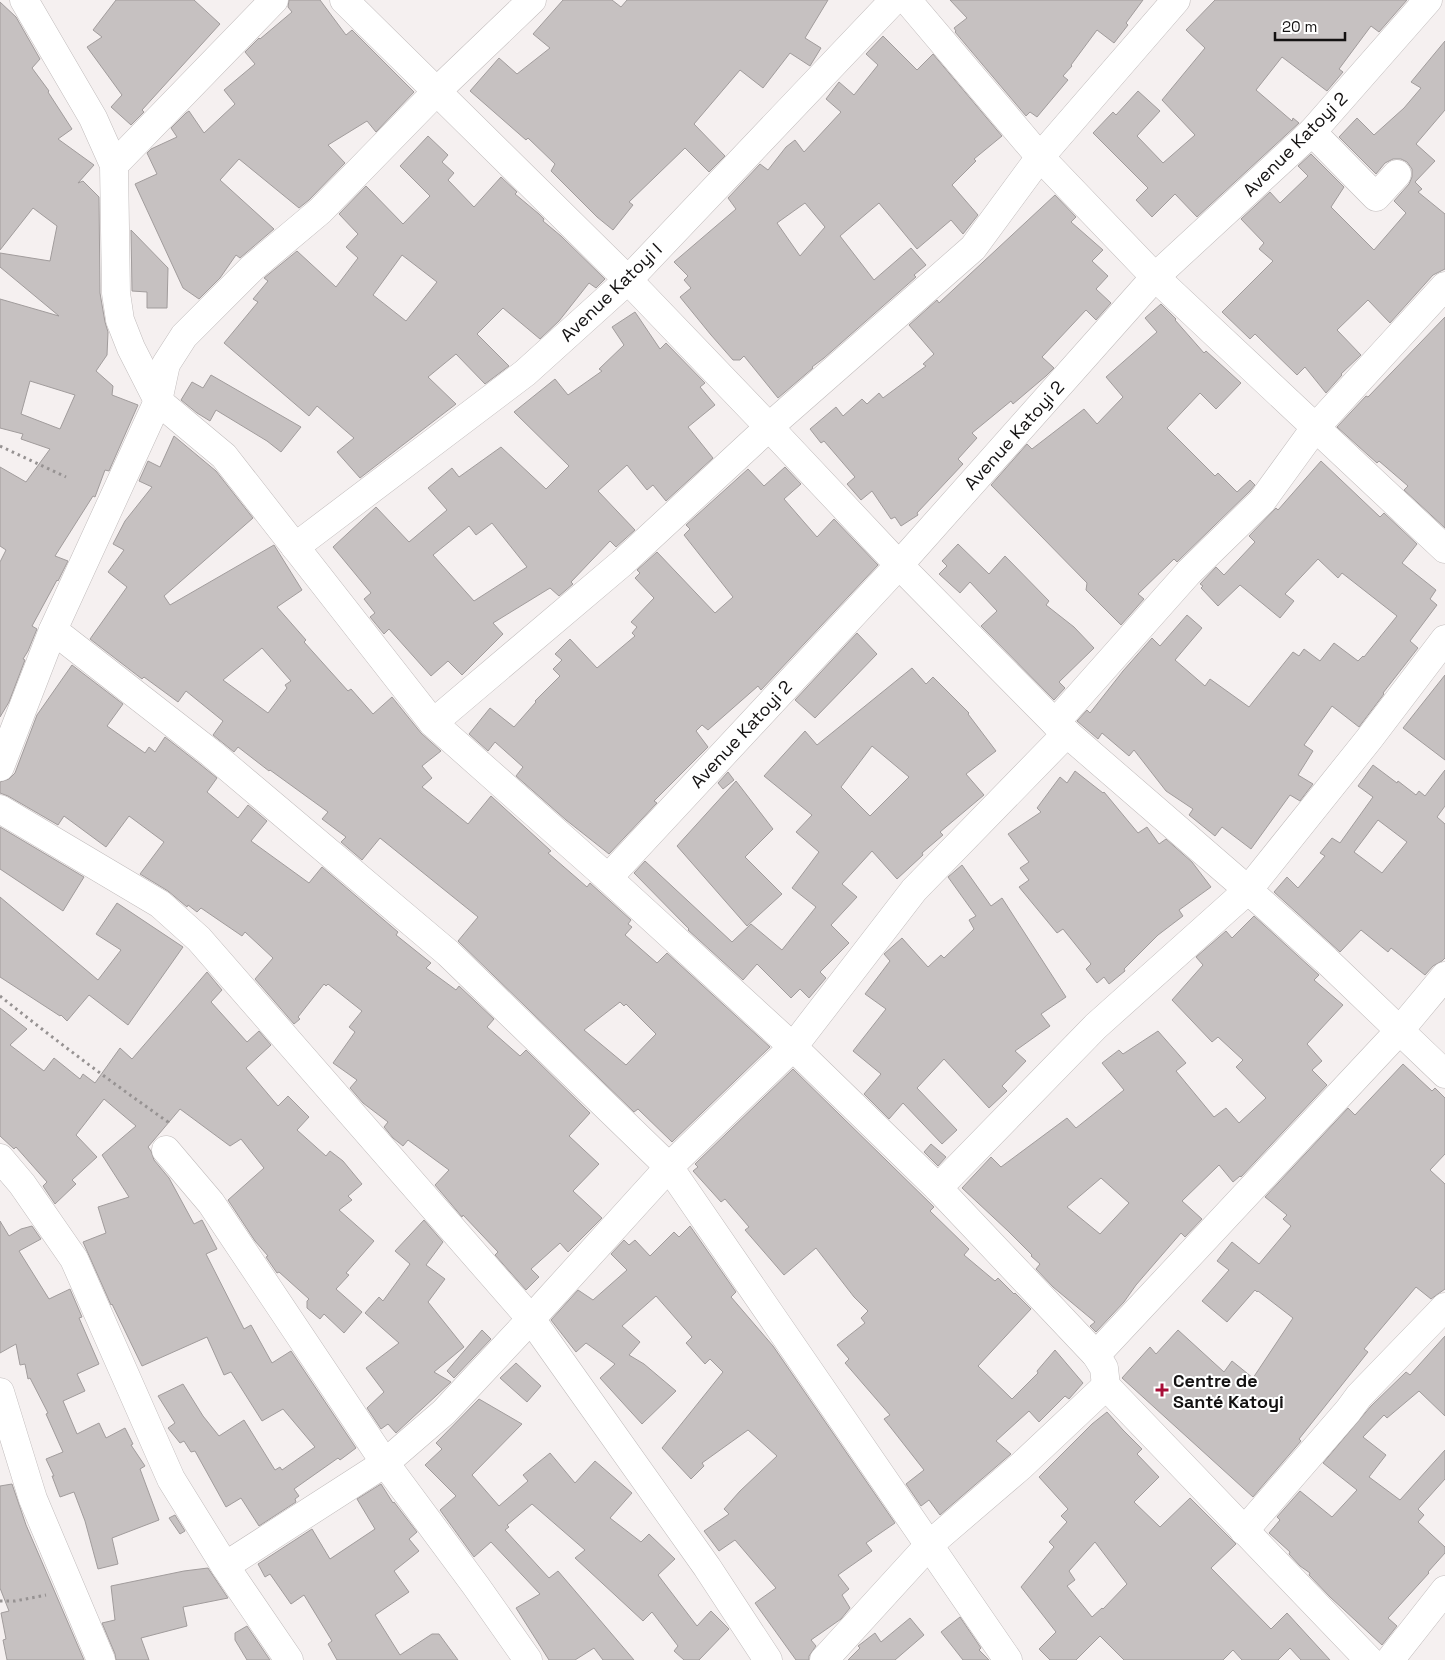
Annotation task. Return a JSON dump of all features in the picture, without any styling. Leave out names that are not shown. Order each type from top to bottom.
[{"type":"street","points":[[24,0],[93,118],[114,165],[116,293],[120,320],[131,348],[158,401],[224,456],[434,723],[793,1046],[938,1188],[1096,1355],[1104,1368],[1106,1386],[1369,1660]]},
{"type":"street","points":[[114,165],[274,0]]},
{"type":"street","points":[[344,0],[628,280],[770,427],[899,565],[1061,728],[1326,960],[1445,1074]]},
{"type":"street","points":[[0,767],[53,630],[158,401],[166,364],[184,336],[252,268],[320,211],[437,91],[532,0]]},
{"type":"street","name":"Avenue Katoyi I","points":[[295,547],[525,373],[628,280],[894,0]]},
{"type":"street","points":[[907,0],[1040,157],[1156,277],[1445,549]]},
{"type":"street","points":[[434,723],[622,563],[770,427],[973,248],[1040,157],[1176,0]]},
{"type":"street","name":"Avenue Katoyi 2","points":[[608,878],[899,565],[1156,277],[1312,132],[1428,0]]},
{"type":"street","points":[[1312,132],[1376,198],[1397,174]]},
{"type":"street","points":[[225,1566],[386,1463],[444,1412],[669,1167],[793,1046],[914,890],[1061,728],[1189,572],[1262,501],[1315,428],[1445,286]]},
{"type":"street","points":[[53,630],[211,753],[448,953],[669,1167],[1008,1660]]},
{"type":"street","points":[[938,1188],[1096,1026],[1248,890],[1445,639]]},
{"type":"street","points":[[0,809],[160,904],[199,938],[531,1319],[707,1567],[768,1660]]},
{"type":"street","points":[[1096,1355],[1400,1030],[1445,976]]},
{"type":"street","points":[[166,1150],[211,1203],[386,1463],[528,1660]]},
{"type":"street","points":[[0,1158],[22,1184],[74,1259],[171,1479],[225,1566],[289,1660]]},
{"type":"street","points":[[1244,1531],[1359,1396],[1445,1307]]},
{"type":"street","points":[[824,1660],[930,1544],[1021,1466],[1106,1386]]},
{"type":"street","points":[[0,1392],[33,1499],[101,1660]]},
{"type":"street","points":[[1390,1660],[1445,1590]]},
{"type":"path","points":[[0,446],[66,477]]},
{"type":"path","points":[[0,996],[86,1063],[168,1122],[166,1150]]},
{"type":"path","points":[[0,1602],[71,1591]]},
{"type":"building","points":[[116,0],[194,0],[220,24],[142,110],[144,112],[131,125],[111,107],[122,95],[87,47],[102,37],[93,30]]},
{"type":"building","points":[[289,0],[320,0],[346,35],[352,30],[414,92],[376,132],[367,121],[328,145],[345,163],[299,208],[239,159],[220,180],[274,229],[240,258],[236,255],[220,278],[199,299],[183,288],[135,184],[157,174],[147,153],[151,149],[177,137],[171,128],[186,113],[189,111],[204,133],[235,104],[224,90],[255,64],[245,52],[259,38],[292,12],[288,7]]},
{"type":"building","points":[[563,0],[612,0],[621,7],[627,0],[828,0],[805,38],[821,48],[810,66],[790,53],[763,88],[740,70],[694,124],[725,156],[709,172],[685,148],[629,202],[633,205],[613,230],[597,217],[551,171],[555,164],[528,138],[526,140],[470,91],[499,58],[517,74],[550,48],[533,34]]},
{"type":"building","points":[[950,0],[1143,0],[1126,23],[1128,25],[1114,43],[1097,30],[1063,76],[1068,80],[1037,117],[1030,112],[1026,116],[955,32],[954,28],[967,18]]},
{"type":"building","points":[[1215,0],[1407,0],[1379,32],[1371,26],[1339,69],[1343,72],[1327,91],[1282,57],[1256,90],[1292,121],[1293,118],[1299,123],[1197,217],[1175,194],[1152,217],[1136,200],[1148,188],[1093,133],[1113,112],[1116,115],[1138,91],[1160,111],[1137,136],[1163,163],[1195,135],[1162,100],[1205,48],[1186,30]]},
{"type":"building","points":[[0,2],[16,17],[40,59],[32,68],[49,91],[72,129],[58,139],[94,165],[78,183],[83,181],[99,197],[100,293],[108,332],[107,355],[96,371],[113,386],[112,395],[138,405],[109,471],[105,470],[95,497],[93,496],[55,556],[68,561],[32,626],[37,629],[23,659],[25,660],[9,702],[0,717],[0,562],[6,550],[0,546],[0,467],[26,482],[50,449],[21,439],[23,434],[0,428],[0,299],[59,316],[0,267],[0,253],[50,261],[57,226],[33,208],[0,250]],"holes":[[[30,381],[75,395],[60,429],[21,414]]]},
{"type":"building","points":[[883,36],[917,70],[933,54],[1002,136],[974,159],[976,161],[952,185],[978,215],[963,234],[951,220],[917,249],[879,203],[840,236],[874,280],[911,248],[926,265],[914,275],[916,277],[778,398],[744,356],[740,360],[733,360],[680,297],[691,288],[684,280],[688,276],[674,262],[736,209],[728,198],[760,164],[768,170],[786,147],[795,140],[804,152],[841,112],[826,99],[839,82],[854,95],[878,65],[866,54]],"holes":[[[805,203],[825,227],[800,256],[777,223]]]},
{"type":"building","points":[[1445,41],[1445,110],[1416,144],[1435,161],[1415,182],[1422,189],[1418,192],[1445,214],[1445,269],[1433,275],[1390,323],[1368,300],[1337,330],[1361,355],[1341,374],[1326,393],[1305,367],[1297,375],[1255,334],[1250,339],[1222,312],[1273,261],[1259,249],[1264,243],[1241,219],[1270,192],[1280,203],[1308,176],[1298,166],[1311,154],[1344,187],[1331,207],[1374,250],[1406,213],[1394,201],[1409,184],[1412,177],[1412,169],[1407,162],[1401,159],[1393,159],[1385,163],[1376,174],[1339,137],[1357,118],[1374,135],[1404,108],[1421,88],[1411,82]]},
{"type":"building","points":[[428,136],[448,155],[442,162],[454,173],[448,180],[474,207],[501,177],[517,192],[515,194],[539,214],[544,219],[543,221],[605,279],[596,288],[589,283],[559,321],[540,339],[503,308],[477,334],[509,366],[485,384],[456,354],[428,377],[456,404],[360,478],[337,452],[354,438],[317,406],[309,416],[224,343],[258,302],[253,299],[268,281],[264,278],[297,251],[336,287],[358,258],[346,247],[358,234],[339,214],[366,186],[403,224],[430,196],[400,166]],"holes":[[[402,255],[437,282],[406,321],[373,295]]]},
{"type":"building","points":[[1055,195],[1076,217],[1071,222],[1103,250],[1092,261],[1108,276],[1096,289],[1111,303],[1096,320],[1086,310],[1042,357],[1054,368],[1013,404],[1011,401],[972,433],[977,438],[958,459],[963,464],[917,513],[918,515],[901,526],[895,517],[891,519],[872,491],[861,500],[847,484],[855,477],[824,441],[821,443],[810,429],[836,407],[843,416],[862,399],[867,404],[879,393],[883,398],[926,366],[923,364],[934,354],[909,325],[937,300],[939,303]]},
{"type":"building","points":[[131,230],[168,268],[167,308],[147,308],[147,292],[132,291]]},
{"type":"building","points":[[1161,304],[1204,353],[1206,351],[1241,383],[1216,409],[1200,393],[1167,428],[1215,476],[1218,473],[1237,492],[1250,480],[1255,485],[1177,562],[1174,559],[1138,594],[1144,599],[1121,625],[1086,590],[1087,583],[991,485],[1027,444],[1032,449],[1084,409],[1097,424],[1123,397],[1106,377],[1157,332],[1145,318]]},
{"type":"building","points":[[635,312],[660,349],[666,343],[705,383],[700,387],[715,405],[688,427],[713,458],[666,501],[653,485],[647,490],[627,465],[598,491],[635,530],[616,547],[610,541],[571,582],[573,584],[559,596],[550,588],[493,623],[503,634],[462,675],[448,661],[431,676],[389,629],[384,634],[370,617],[375,613],[364,599],[371,593],[333,547],[376,507],[409,542],[447,510],[428,488],[452,468],[459,477],[501,447],[546,489],[569,466],[514,412],[555,379],[568,395],[602,371],[599,369],[624,345],[612,327]],"holes":[[[492,523],[527,567],[474,601],[433,555],[469,526],[476,535]]]},
{"type":"building","points":[[1445,317],[1445,528],[1404,490],[1408,486],[1379,461],[1377,463],[1337,427]]},
{"type":"building","points":[[211,375],[301,427],[281,452],[267,441],[216,410],[210,421],[181,400],[192,382],[203,388]]},
{"type":"building","points":[[174,436],[216,471],[253,518],[164,596],[170,605],[274,545],[302,590],[277,607],[306,640],[304,642],[348,691],[351,689],[373,714],[392,697],[421,733],[441,751],[422,766],[432,778],[422,787],[468,824],[491,796],[551,851],[548,853],[587,887],[590,883],[631,920],[628,924],[632,927],[625,935],[657,963],[667,953],[770,1047],[672,1142],[638,1109],[634,1112],[458,941],[478,917],[380,838],[362,860],[341,842],[346,837],[322,819],[328,812],[238,747],[234,752],[213,735],[223,721],[186,691],[178,702],[144,677],[142,679],[90,639],[127,587],[108,572],[124,550],[113,544],[125,521],[152,487],[139,481],[148,461],[160,467]],"holes":[[[262,648],[291,681],[285,685],[287,688],[268,713],[223,680]],[[620,1002],[624,1006],[626,1004],[656,1034],[626,1065],[584,1030]]]},
{"type":"building","points":[[1321,461],[1380,517],[1384,513],[1417,544],[1402,563],[1436,590],[1430,599],[1437,605],[1410,641],[1418,648],[1359,727],[1332,706],[1304,745],[1313,751],[1298,775],[1313,784],[1300,801],[1290,795],[1251,849],[1222,827],[1215,836],[1189,815],[1193,809],[1166,791],[1134,750],[1129,756],[1102,733],[1098,739],[1077,721],[1087,710],[1090,713],[1152,638],[1160,646],[1187,615],[1202,628],[1175,660],[1205,686],[1210,679],[1249,707],[1293,652],[1299,656],[1304,649],[1320,661],[1334,643],[1358,661],[1364,657],[1397,616],[1342,573],[1338,578],[1318,559],[1285,594],[1294,601],[1280,618],[1240,585],[1218,606],[1201,588],[1203,586],[1200,584],[1216,567],[1224,575],[1255,542],[1249,536],[1276,508],[1278,510]]},
{"type":"building","points":[[785,467],[801,484],[784,499],[817,537],[834,519],[878,565],[761,690],[758,686],[708,730],[702,725],[696,731],[708,747],[654,801],[657,803],[609,854],[566,820],[516,776],[523,767],[495,742],[488,751],[469,734],[490,708],[514,727],[535,701],[560,676],[553,669],[562,660],[555,654],[570,639],[597,668],[635,636],[632,633],[637,627],[631,622],[654,598],[635,578],[640,573],[637,570],[657,552],[715,613],[733,597],[684,535],[690,529],[686,525],[748,469],[764,486]]},
{"type":"building","points":[[958,544],[989,574],[1005,556],[1049,601],[1046,605],[1074,627],[1094,648],[1059,682],[1065,688],[1054,700],[981,626],[997,611],[970,582],[960,593],[939,574],[947,566],[942,561]]},
{"type":"building","points":[[857,633],[877,654],[815,718],[795,700]]},
{"type":"building","points":[[72,665],[123,704],[107,726],[145,753],[149,747],[155,752],[165,737],[201,765],[217,778],[207,792],[238,818],[248,805],[267,821],[251,841],[309,883],[322,867],[398,932],[396,935],[431,963],[426,968],[456,990],[459,986],[494,1019],[487,1027],[520,1056],[526,1050],[590,1113],[569,1136],[599,1164],[573,1191],[602,1218],[568,1252],[560,1243],[531,1269],[539,1277],[526,1290],[495,1255],[498,1252],[463,1215],[462,1217],[435,1185],[449,1170],[408,1140],[403,1146],[393,1138],[384,1127],[388,1122],[363,1103],[350,1088],[357,1080],[333,1063],[355,1032],[349,1027],[362,1011],[328,984],[326,986],[324,984],[298,1017],[300,1019],[294,1024],[255,979],[273,958],[245,932],[242,936],[201,908],[197,912],[188,905],[187,907],[168,891],[140,874],[164,842],[129,816],[106,847],[64,816],[58,825],[0,793],[0,782],[9,779],[15,773],[37,715]]},
{"type":"building","points":[[912,668],[926,684],[933,677],[969,713],[996,751],[966,774],[984,795],[940,832],[943,835],[922,853],[923,855],[897,879],[872,851],[842,884],[857,897],[831,925],[849,943],[820,972],[826,978],[809,998],[800,989],[791,998],[757,964],[743,980],[688,930],[634,873],[645,861],[732,942],[751,924],[782,950],[816,907],[792,888],[819,852],[796,832],[812,815],[764,776],[805,731],[817,745]],"holes":[[[872,746],[909,777],[870,816],[841,787]]]},
{"type":"building","points":[[1445,675],[1445,760],[1403,728]]},
{"type":"building","points":[[1373,765],[1416,795],[1419,791],[1425,796],[1445,770],[1445,806],[1437,817],[1445,824],[1445,958],[1433,966],[1425,975],[1391,948],[1388,952],[1361,930],[1340,952],[1274,892],[1287,877],[1298,888],[1325,856],[1320,853],[1332,838],[1340,843],[1373,797],[1358,786]],"holes":[[[1378,820],[1407,842],[1382,873],[1354,852]]]},
{"type":"building","points":[[1075,771],[1104,792],[1138,833],[1147,827],[1159,844],[1166,839],[1192,862],[1211,887],[1179,910],[1183,916],[1158,935],[1124,969],[1125,971],[1109,984],[1104,977],[1097,983],[1086,969],[1091,964],[1063,929],[1057,933],[1019,887],[1029,880],[1020,868],[1029,862],[1008,834],[1041,812],[1037,808],[1060,777],[1067,783]]},
{"type":"building","points":[[728,772],[734,780],[723,789],[718,783]]},
{"type":"building","points":[[736,781],[773,829],[745,857],[782,894],[747,926],[677,846]]},
{"type":"building","points":[[0,827],[84,877],[63,911],[0,869]]},
{"type":"building","points":[[962,865],[991,906],[1002,898],[1066,997],[1041,1014],[1050,1026],[1015,1051],[1026,1061],[1002,1086],[1007,1091],[989,1108],[944,1059],[917,1088],[957,1130],[942,1144],[903,1103],[889,1119],[864,1094],[881,1074],[853,1051],[886,1009],[865,994],[890,961],[884,954],[902,938],[928,967],[941,955],[944,958],[974,929],[969,920],[976,916],[948,877]]},
{"type":"building","points":[[0,897],[98,980],[121,950],[96,934],[117,903],[183,947],[128,1025],[89,995],[67,1021],[61,1015],[0,977]]},
{"type":"building","points":[[1254,916],[1319,975],[1314,980],[1343,1005],[1307,1044],[1322,1061],[1312,1070],[1327,1085],[1241,1177],[1233,1182],[1219,1165],[1182,1201],[1202,1219],[1185,1237],[1181,1233],[1136,1285],[1124,1302],[1096,1332],[1090,1326],[1095,1322],[1053,1287],[1036,1269],[1040,1264],[1032,1255],[962,1188],[991,1157],[1001,1167],[1067,1118],[1076,1128],[1124,1090],[1102,1063],[1119,1050],[1123,1054],[1158,1031],[1186,1063],[1176,1071],[1214,1117],[1226,1108],[1239,1123],[1266,1098],[1236,1067],[1243,1060],[1218,1037],[1212,1042],[1172,1000],[1203,965],[1196,957],[1226,931],[1232,938]],"holes":[[[1101,1178],[1129,1203],[1100,1234],[1067,1207]]]},
{"type":"building","points":[[207,972],[222,990],[211,1002],[247,1042],[259,1031],[271,1045],[246,1068],[278,1106],[288,1096],[309,1117],[297,1130],[326,1156],[330,1151],[343,1161],[362,1184],[348,1196],[352,1200],[339,1210],[374,1241],[346,1273],[349,1275],[336,1289],[362,1312],[344,1333],[324,1314],[320,1319],[307,1308],[307,1301],[309,1299],[279,1272],[277,1273],[266,1257],[268,1256],[255,1241],[228,1200],[264,1168],[241,1139],[230,1146],[180,1109],[148,1147],[154,1160],[169,1178],[194,1224],[202,1220],[217,1249],[206,1254],[244,1329],[251,1325],[272,1363],[291,1351],[356,1448],[340,1460],[338,1458],[294,1489],[299,1496],[295,1499],[296,1502],[259,1526],[241,1498],[226,1507],[195,1451],[191,1452],[184,1441],[180,1443],[168,1428],[175,1423],[158,1396],[183,1384],[203,1416],[219,1436],[244,1420],[275,1470],[280,1467],[282,1470],[315,1447],[283,1409],[262,1421],[231,1372],[224,1375],[207,1337],[142,1366],[111,1305],[83,1242],[106,1233],[98,1207],[129,1197],[102,1155],[136,1126],[104,1099],[76,1135],[97,1157],[72,1180],[76,1184],[55,1204],[43,1186],[47,1182],[16,1147],[14,1149],[0,1136],[0,1008],[27,1029],[10,1045],[44,1071],[54,1058],[80,1079],[83,1074],[95,1083],[120,1048],[132,1059]]},
{"type":"building","points":[[1403,1064],[1432,1091],[1435,1088],[1445,1098],[1445,1154],[1430,1170],[1445,1184],[1445,1289],[1431,1299],[1416,1287],[1364,1349],[1368,1352],[1299,1439],[1301,1441],[1253,1497],[1122,1378],[1150,1347],[1156,1354],[1178,1330],[1224,1372],[1232,1361],[1253,1378],[1293,1318],[1255,1290],[1227,1322],[1202,1301],[1229,1270],[1217,1261],[1232,1242],[1259,1264],[1291,1226],[1283,1219],[1287,1215],[1265,1197],[1348,1108],[1355,1115]]},
{"type":"building","points":[[793,1069],[934,1207],[930,1211],[969,1249],[964,1255],[995,1281],[998,1278],[1031,1309],[978,1366],[1012,1399],[1038,1373],[1037,1371],[1055,1350],[1083,1383],[1069,1399],[1065,1396],[1039,1422],[1029,1411],[996,1441],[1011,1454],[940,1515],[929,1500],[921,1506],[906,1484],[924,1470],[884,1419],[890,1415],[845,1363],[849,1359],[837,1345],[865,1323],[861,1318],[868,1311],[854,1297],[816,1248],[784,1275],[745,1230],[749,1227],[725,1199],[721,1202],[693,1171],[698,1167],[695,1164]]},
{"type":"building","points":[[931,1144],[946,1157],[938,1166],[924,1152]]},
{"type":"building","points":[[424,1220],[443,1242],[426,1265],[445,1279],[428,1302],[464,1347],[434,1372],[451,1382],[396,1433],[388,1424],[381,1429],[367,1408],[384,1392],[366,1368],[399,1343],[365,1313],[379,1297],[383,1301],[410,1264],[395,1251]]},
{"type":"building","points":[[0,1221],[9,1236],[21,1229],[32,1226],[41,1239],[19,1251],[49,1299],[70,1289],[82,1317],[79,1318],[99,1364],[77,1374],[85,1391],[63,1401],[77,1434],[99,1423],[106,1438],[125,1428],[133,1444],[131,1445],[145,1466],[140,1469],[159,1520],[112,1538],[118,1564],[98,1569],[85,1521],[74,1492],[60,1497],[52,1476],[54,1476],[46,1459],[63,1452],[46,1414],[48,1413],[30,1378],[28,1379],[25,1364],[20,1365],[16,1344],[0,1353]]},
{"type":"building","points":[[690,1226],[736,1292],[731,1297],[773,1346],[895,1523],[866,1543],[872,1551],[838,1575],[849,1589],[842,1595],[850,1608],[841,1619],[811,1640],[816,1646],[809,1656],[809,1660],[796,1660],[755,1603],[776,1588],[735,1540],[719,1551],[704,1531],[729,1514],[724,1509],[777,1456],[748,1430],[702,1463],[704,1466],[691,1479],[662,1448],[723,1372],[710,1359],[705,1364],[686,1343],[692,1337],[656,1296],[622,1326],[640,1342],[629,1355],[644,1364],[676,1391],[642,1424],[600,1378],[615,1364],[586,1343],[576,1352],[551,1320],[578,1290],[593,1300],[627,1270],[611,1254],[624,1240],[629,1245],[635,1240],[650,1256],[674,1232],[679,1237]]},
{"type":"building","points":[[482,1330],[491,1339],[454,1378],[447,1371]]},
{"type":"building","points":[[1445,1336],[1445,1416],[1419,1391],[1387,1418],[1384,1415],[1363,1437],[1386,1455],[1369,1477],[1400,1500],[1445,1450],[1445,1479],[1418,1509],[1424,1515],[1418,1522],[1445,1547],[1445,1553],[1388,1618],[1397,1626],[1382,1645],[1330,1597],[1309,1575],[1310,1573],[1300,1566],[1289,1554],[1290,1552],[1269,1533],[1280,1520],[1277,1517],[1300,1491],[1332,1517],[1357,1490],[1323,1463],[1371,1406],[1406,1372],[1410,1375]]},
{"type":"building","points":[[516,1363],[541,1386],[527,1402],[500,1378]]},
{"type":"building","points":[[479,1399],[522,1424],[472,1475],[499,1506],[528,1481],[523,1475],[550,1453],[575,1483],[595,1461],[632,1493],[610,1518],[641,1542],[649,1534],[675,1559],[658,1575],[697,1626],[711,1611],[729,1629],[699,1660],[684,1660],[674,1651],[678,1646],[652,1612],[643,1621],[575,1558],[585,1550],[532,1504],[507,1525],[509,1527],[505,1530],[549,1578],[558,1571],[634,1660],[603,1660],[594,1648],[575,1660],[549,1660],[516,1608],[540,1594],[491,1542],[474,1557],[440,1510],[456,1496],[425,1465],[442,1449],[436,1443]]},
{"type":"building","points":[[1107,1412],[1142,1449],[1137,1454],[1159,1477],[1134,1502],[1160,1527],[1190,1498],[1236,1544],[1211,1568],[1271,1629],[1287,1613],[1330,1660],[1301,1660],[1290,1648],[1278,1660],[1242,1660],[1233,1650],[1223,1660],[1124,1660],[1100,1636],[1076,1660],[1050,1660],[1039,1649],[1056,1632],[1021,1587],[1054,1547],[1049,1542],[1067,1522],[1061,1516],[1068,1509],[1039,1477],[1092,1424]],"holes":[[[1095,1542],[1127,1584],[1103,1609],[1092,1617],[1067,1586],[1075,1580],[1069,1571]]]},
{"type":"building","points":[[12,1484],[26,1525],[84,1660],[7,1660],[3,1640],[6,1639],[1,1613],[9,1611],[0,1588],[0,1486]]},
{"type":"building","points":[[381,1484],[393,1503],[417,1532],[409,1539],[419,1551],[394,1571],[409,1592],[375,1615],[400,1655],[432,1634],[439,1634],[458,1660],[337,1660],[328,1644],[332,1641],[304,1595],[291,1604],[270,1574],[265,1577],[258,1564],[312,1529],[330,1559],[375,1529],[357,1499]]},
{"type":"building","points":[[175,1515],[185,1531],[180,1534],[169,1518]]},
{"type":"building","points":[[208,1568],[228,1598],[183,1607],[187,1626],[141,1638],[149,1660],[116,1660],[102,1623],[115,1620],[111,1586]]},
{"type":"building","points":[[960,1617],[981,1648],[979,1650],[989,1660],[963,1660],[941,1632]]},
{"type":"building","points":[[910,1618],[924,1635],[895,1660],[848,1660],[860,1648],[858,1646],[875,1633],[881,1642]]},
{"type":"building","points":[[247,1626],[270,1660],[247,1660],[235,1640],[235,1633]]},
{"type":"place","name":"Centre de Santé Katoyi","points":[[1162,1390]]}]
